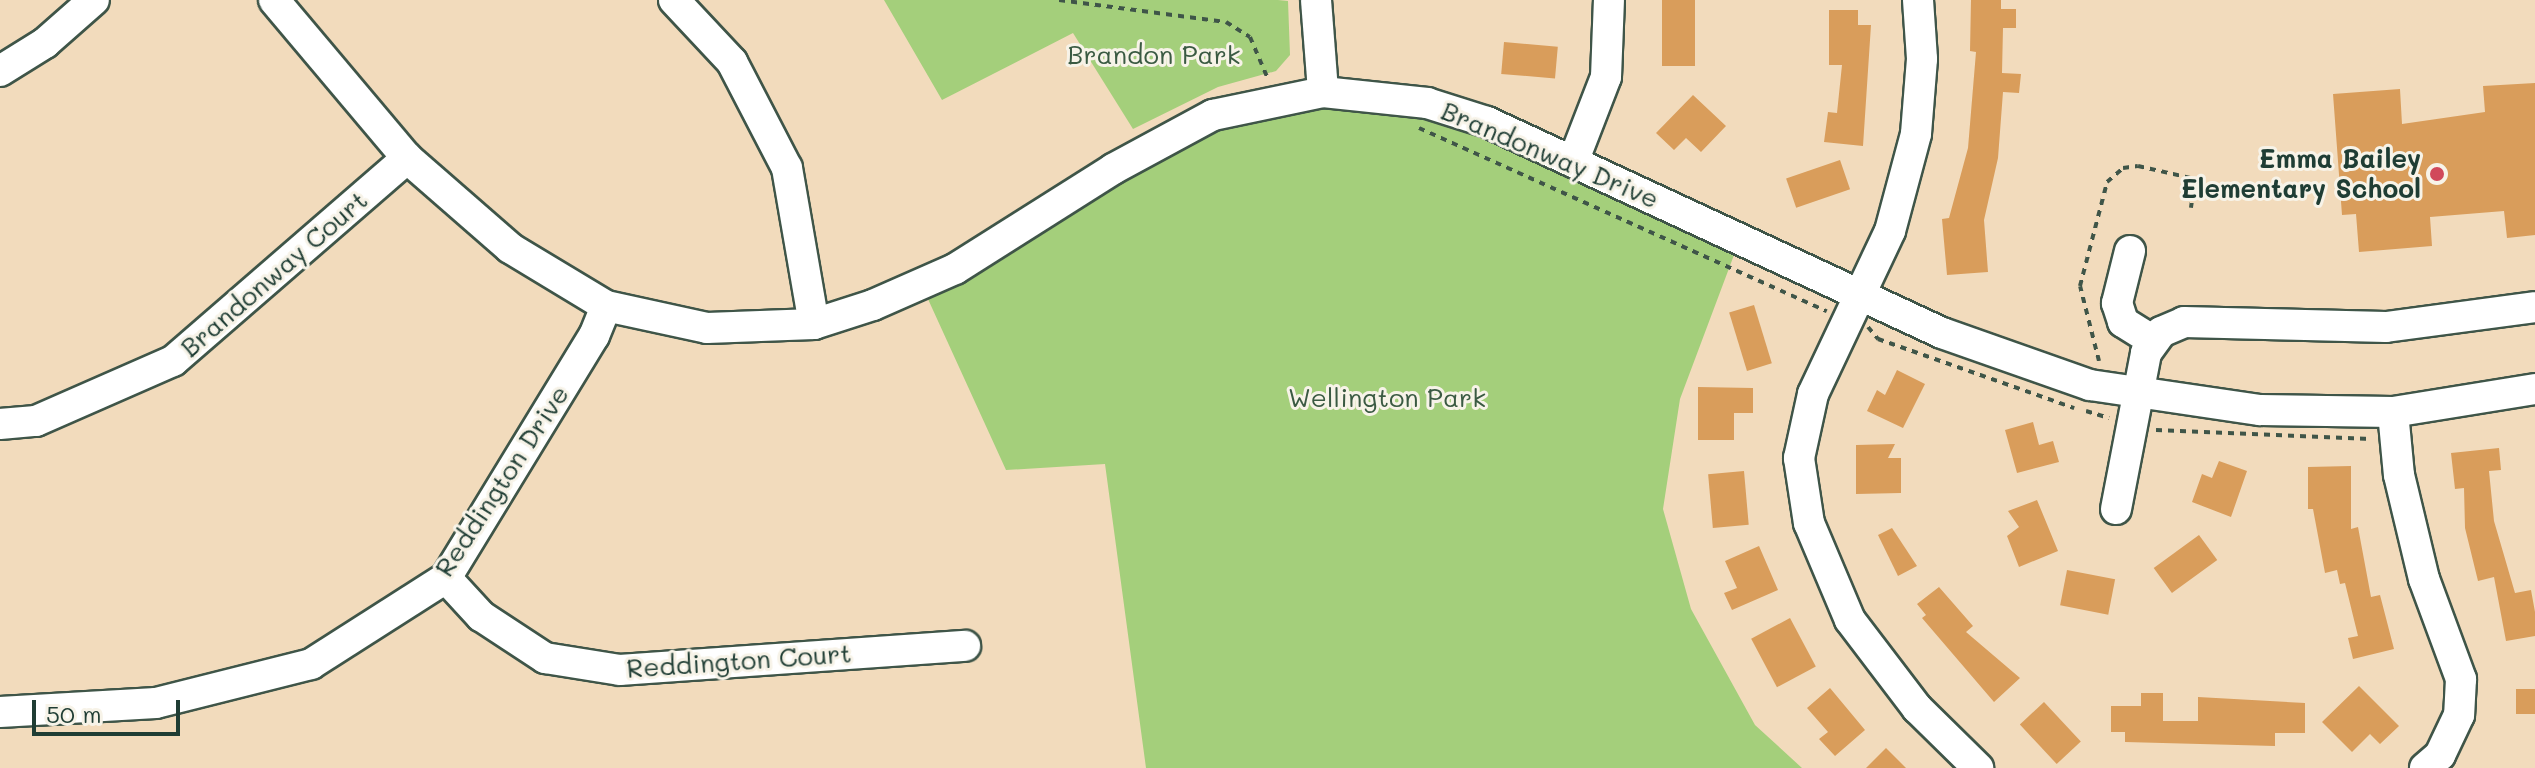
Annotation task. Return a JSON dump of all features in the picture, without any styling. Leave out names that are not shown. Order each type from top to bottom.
[{"type":"street","points":[[0,71],[45,43],[94,0]]},
{"type":"street","name":"Brandonway Drive","points":[[274,0],[407,158],[510,248],[606,306],[707,328],[814,324],[922,286],[1113,169],[1213,115],[1323,92],[1427,103],[1487,122],[1942,333],[2090,385],[2139,396],[2260,410],[2393,412],[2535,389]]},
{"type":"street","points":[[674,0],[732,62],[787,168],[814,324]]},
{"type":"street","points":[[1316,0],[1323,92]]},
{"type":"street","points":[[1573,162],[1606,77],[1609,0]]},
{"type":"street","points":[[1918,0],[1922,59],[1916,134],[1890,231],[1813,394],[1799,458],[1809,523],[1850,620],[1917,708],[1978,768]]},
{"type":"street","name":"Brandonway Court","points":[[0,424],[36,421],[173,361],[407,158]]},
{"type":"street","points":[[2130,251],[2117,303],[2123,322],[2152,340]]},
{"type":"street","name":"Reddington Drive","points":[[0,712],[156,703],[311,664],[446,578],[594,336],[606,306]]},
{"type":"street","points":[[2116,509],[2152,340],[2184,322],[2386,327],[2535,307]]},
{"type":"street","points":[[2393,412],[2399,475],[2424,579],[2461,679],[2459,715],[2440,755],[2425,768]]},
{"type":"street","name":"Reddington Court","points":[[446,578],[481,616],[545,658],[620,670],[965,646]]},
{"type":"green space","name":"Brandon Park","points":[[884,0],[1288,1],[1290,55],[1276,71],[1218,87],[1133,129],[1073,33],[942,100]]},
{"type":"green space","name":"Wellington Park","points":[[1305,95],[1427,103],[1740,239],[1680,399],[1663,509],[1691,609],[1755,725],[1802,768],[1146,768],[1105,464],[1006,470],[922,286],[1113,169]]},
{"type":"building","points":[[1662,0],[1695,0],[1695,66],[1662,66]]},
{"type":"building","points":[[1971,0],[2001,0],[2001,9],[2016,9],[2016,28],[2003,28],[2002,73],[2021,74],[2019,93],[2003,92],[1998,158],[1984,220],[1988,272],[1947,275],[1942,219],[1949,218],[1968,148],[1976,52],[1970,51]]},
{"type":"building","points":[[1829,10],[1858,10],[1858,25],[1871,25],[1863,146],[1824,142],[1828,112],[1837,113],[1842,65],[1829,65]]},
{"type":"building","points":[[1504,42],[1558,47],[1555,79],[1501,74]]},
{"type":"building","name":"Emma Bailey Elementary School","points":[[2535,83],[2535,235],[2507,238],[2504,211],[2430,217],[2432,246],[2359,252],[2356,214],[2342,215],[2333,94],[2400,89],[2402,124],[2485,112],[2483,86]]},
{"type":"building","points":[[1693,95],[1726,126],[1701,152],[1686,138],[1674,150],[1656,133]]},
{"type":"building","points":[[1840,160],[1850,189],[1796,208],[1786,179]]},
{"type":"building","points":[[1754,305],[1772,363],[1747,371],[1729,313]]},
{"type":"building","points":[[1897,370],[1925,384],[1903,428],[1867,411],[1877,390],[1885,395]]},
{"type":"building","points":[[1698,387],[1753,388],[1753,413],[1734,413],[1734,440],[1698,440]]},
{"type":"building","points":[[2033,422],[2039,445],[2053,441],[2059,462],[2017,473],[2005,430]]},
{"type":"building","points":[[1895,444],[1888,458],[1901,458],[1901,493],[1856,494],[1856,445]]},
{"type":"building","points":[[2499,448],[2501,470],[2489,471],[2494,521],[2515,593],[2531,590],[2535,612],[2535,636],[2506,641],[2494,577],[2478,581],[2465,528],[2464,488],[2455,489],[2451,453]]},
{"type":"building","points":[[2219,461],[2247,471],[2231,517],[2192,502],[2202,474],[2212,478]]},
{"type":"building","points":[[2351,466],[2351,529],[2358,527],[2371,597],[2380,595],[2394,649],[2353,659],[2348,638],[2358,636],[2345,583],[2340,584],[2337,570],[2325,573],[2313,509],[2308,509],[2308,467]]},
{"type":"building","points":[[1744,471],[1749,525],[1713,528],[1708,474]]},
{"type":"building","points":[[2037,500],[2058,551],[2019,567],[2007,536],[2019,527],[2008,511]]},
{"type":"building","points":[[1892,528],[1917,566],[1898,576],[1878,535]]},
{"type":"building","points":[[2199,535],[2217,560],[2172,593],[2154,568]]},
{"type":"building","points":[[1759,546],[1778,590],[1732,610],[1724,593],[1737,588],[1725,561]]},
{"type":"building","points":[[2067,570],[2115,579],[2108,615],[2060,605]]},
{"type":"building","points":[[1939,587],[1973,626],[1966,632],[2020,678],[1994,702],[1922,618],[1926,615],[1917,604]]},
{"type":"building","points":[[1790,618],[1816,667],[1777,687],[1751,639]]},
{"type":"building","points":[[2359,686],[2399,726],[2380,744],[2370,734],[2352,752],[2322,722]]},
{"type":"building","points":[[1830,688],[1865,730],[1835,756],[1819,739],[1828,732],[1807,708]]},
{"type":"building","points":[[2516,689],[2535,689],[2535,714],[2516,714]]},
{"type":"building","points":[[2141,693],[2163,693],[2163,721],[2198,721],[2198,697],[2305,703],[2305,733],[2275,733],[2275,746],[2125,742],[2125,732],[2111,732],[2111,706],[2141,706]]},
{"type":"building","points":[[2044,702],[2081,741],[2057,764],[2020,725]]},
{"type":"building","points":[[1886,748],[1906,768],[1866,768]]},
{"type":"place","name":"Emma Bailey Elementary School","points":[[2437,174]]}]
